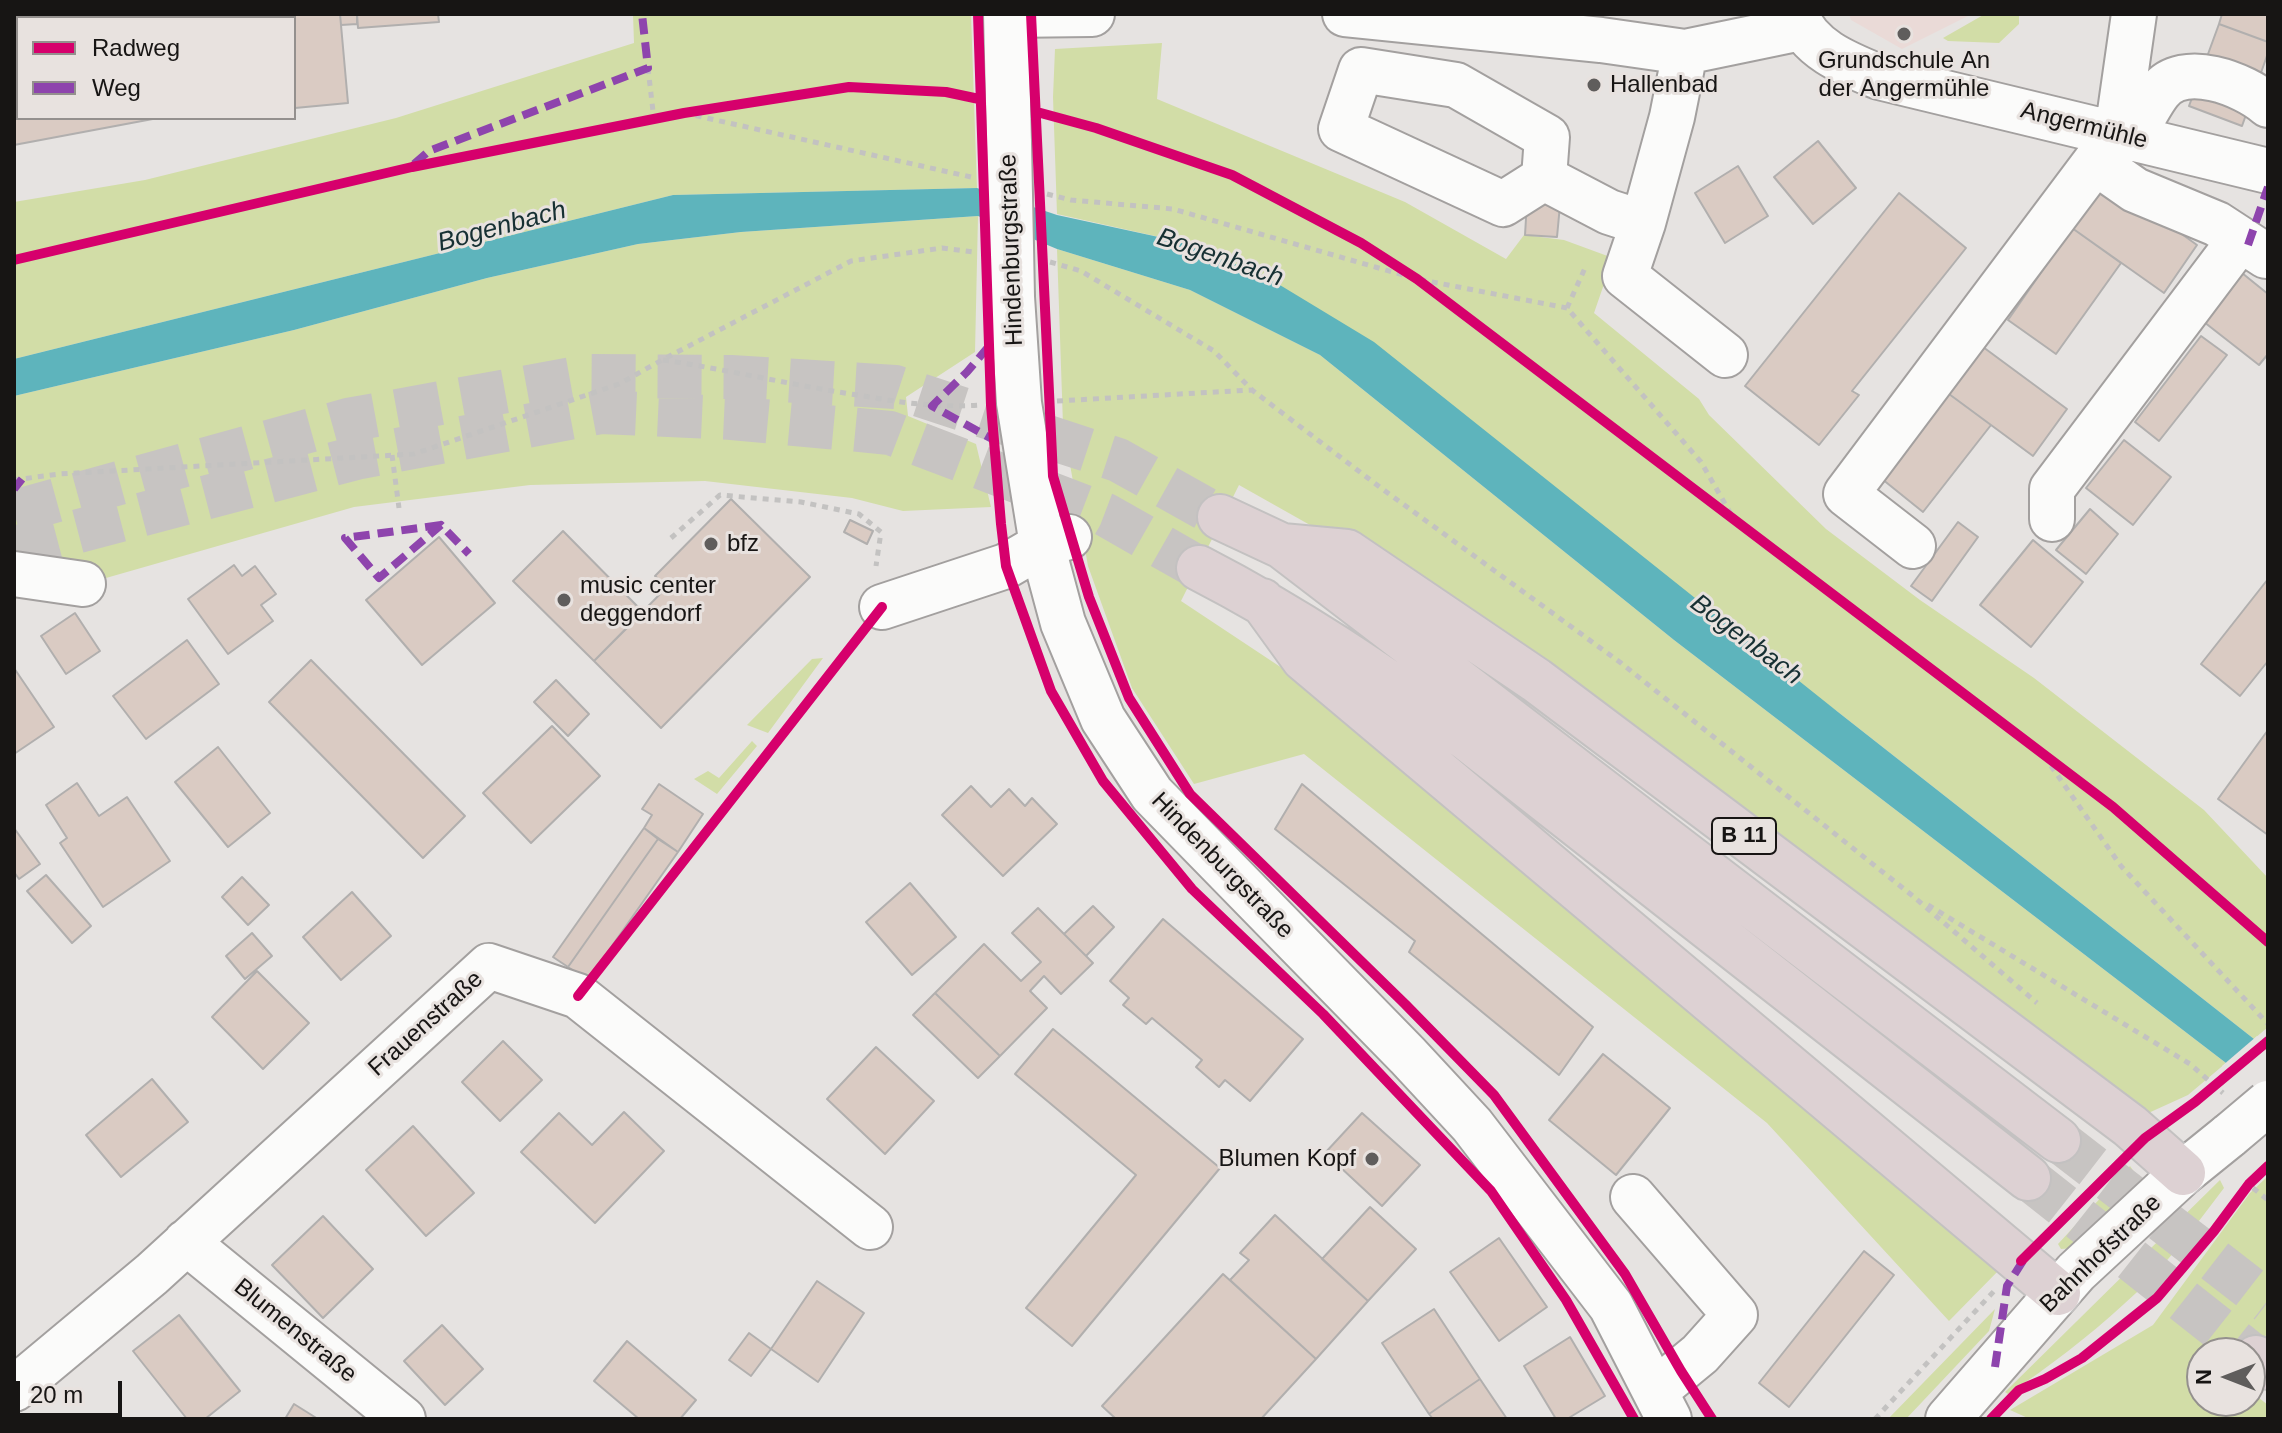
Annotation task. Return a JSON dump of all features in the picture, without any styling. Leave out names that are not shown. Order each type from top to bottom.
[{"type":"highway","name":"B 11","points":[[1220,517],[1282,546],[2058,1140]]},
{"type":"highway","name":"B 11","points":[[1282,546],[1347,552],[1536,680],[2130,1126],[2183,1173]]},
{"type":"highway","points":[[1199,568],[1262,601],[1375,671],[1468,739],[2028,1178]]},
{"type":"highway","points":[[1262,601],[1304,659],[2058,1293]]},
{"type":"street","points":[[1006,14],[1092,14]]},
{"type":"street","name":"Hindenburgstraße","points":[[1006,14],[1012,297],[1019,403],[1056,541],[1063,623],[1103,719],[1152,794],[1472,1125],[1611,1306],[1662,1405]]},
{"type":"street","name":"Angermühle","points":[[1345,14],[1601,40],[1685,52],[1798,21],[1837,60],[1879,77],[2115,144],[2267,159]]},
{"type":"street","points":[[2134,14],[2115,144],[2135,190],[2248,244]]},
{"type":"street","points":[[1685,52],[1672,117],[1625,276],[1725,355]]},
{"type":"street","points":[[1913,546],[1846,494],[2115,144],[2160,90],[2175,80],[2200,75],[2254,93],[2268,105]]},
{"type":"street","points":[[1544,178],[1609,212],[1643,223]]},
{"type":"street","points":[[2052,519],[2052,489],[2233,249],[2248,244]]},
{"type":"street","points":[[879,586],[1006,566],[1056,541]]},
{"type":"street","points":[[14,574],[83,584]]},
{"type":"street","name":"Frauenstraße","points":[[14,1389],[152,1274],[489,966],[578,996],[870,1227]]},
{"type":"street","name":"Bahnhofstraße","points":[[1948,1419],[2058,1293],[2183,1173],[2268,1103]]},
{"type":"street","points":[[1633,1197],[1749,1326],[1700,1354],[1662,1405]]},
{"type":"street","name":"Blumenstraße","points":[[186,1242],[403,1419]]},
{"type":"path","points":[[648,68],[654,120]]},
{"type":"path","points":[[684,113],[939,169]]},
{"type":"path","points":[[1071,200],[1173,209],[1417,279],[1567,308],[1701,462],[1735,521]]},
{"type":"path","points":[[14,480],[59,474],[414,454],[619,384],[851,261],[942,248]]},
{"type":"path","points":[[1057,263],[1081,271],[1214,351],[1252,390],[1621,663],[1914,897],[2190,1064],[2201,1074]]},
{"type":"path","points":[[662,360],[887,400],[947,408],[991,405]]},
{"type":"path","points":[[1048,402],[1252,390]]},
{"type":"path","points":[[392,455],[399,508]]},
{"type":"path","points":[[671,538],[720,495],[801,502],[859,514],[881,532],[879,586]]},
{"type":"path","points":[[2044,756],[2121,866],[2268,1024]]},
{"type":"path","points":[[2253,1188],[2268,1200]]},
{"type":"path","points":[[1875,1419],[2021,1261]]},
{"type":"shaded area","name":"Grundschule An der Angermühle","points":[[1849,14],[1972,14],[1902,49],[1851,20]]},
{"type":"green space","points":[[633,14],[971,14],[977,188],[673,195],[14,359],[14,202],[145,180],[396,118],[634,43]]},
{"type":"green space","points":[[1985,14],[2019,14],[2019,24],[1999,43],[1948,41],[1943,38]]},
{"type":"green space","points":[[1162,43],[1157,99],[1405,202],[1506,259],[1524,235],[1564,240],[1613,258],[1594,313],[1699,399],[1709,415],[1826,529],[1920,600],[2034,678],[2204,810],[2268,878],[2268,1027],[2254,1039],[1838,712],[1177,241],[1057,214],[1053,97],[1055,49]]},
{"type":"green space","points":[[978,216],[975,352],[906,397],[908,416],[976,444],[991,507],[903,511],[852,498],[705,481],[530,485],[354,507],[106,578],[14,537],[14,396],[294,330],[487,278],[638,244],[741,232]]},
{"type":"green space","points":[[1057,249],[1190,290],[1320,355],[1674,640],[2226,1063],[2188,1095],[2144,1115],[1436,596],[1239,485],[1181,601],[1377,731],[2001,1268],[1949,1321],[1767,1123],[1304,754],[1194,784],[1132,688],[1088,566],[1063,425]]},
{"type":"green space","points":[[823,658],[768,733],[747,725],[812,659]]},
{"type":"green space","points":[[752,741],[757,746],[717,794],[694,779],[708,771],[719,778]]},
{"type":"green space","points":[[2130,1166],[2137,1176],[2137,1182],[2074,1248],[2061,1249],[2058,1244]]},
{"type":"green space","points":[[2268,1176],[2268,1333],[2265,1337],[2186,1337],[2186,1417],[2266,1417],[2266,1403],[2268,1419],[2030,1419],[2010,1410],[2153,1325],[2250,1193]]},
{"type":"green space","points":[[2220,1180],[2224,1188],[2177,1249],[2138,1291],[2053,1362],[2008,1394],[2005,1392]]},
{"type":"green space","points":[[1995,1309],[1989,1331],[1906,1419],[1888,1419]]},
{"type":"water","name":"Bogenbach","points":[[977,188],[1057,215],[1177,241],[1265,276],[1374,342],[2268,1050],[2268,1101],[2226,1063],[1674,640],[1320,355],[1190,290],[1057,249],[978,216],[741,232],[638,244],[487,278],[294,330],[14,396],[14,359],[673,195]]},
{"type":"pier","points":[[2257,1036],[2268,1045],[2268,1105],[2222,1066]]},
{"type":"building","points":[[14,14],[184,14],[16,16],[16,120],[147,120],[14,145]]},
{"type":"building","points":[[340,14],[348,103],[296,108],[296,16],[288,15]]},
{"type":"building","points":[[340,14],[357,14],[357,24],[341,25]]},
{"type":"building","points":[[357,14],[438,14],[439,22],[358,28]]},
{"type":"building","points":[[2222,14],[2268,14],[2268,42],[2219,24]]},
{"type":"building","points":[[2219,24],[2268,42],[2268,53],[2242,126],[2189,106]]},
{"type":"building","points":[[1818,141],[1856,188],[1813,224],[1774,177]]},
{"type":"building","points":[[1738,166],[1768,216],[1725,243],[1695,193]]},
{"type":"building","points":[[2105,179],[2197,245],[2164,293],[2072,228]]},
{"type":"building","points":[[1899,193],[1966,248],[1852,391],[1859,395],[1819,445],[1745,386]]},
{"type":"building","points":[[1527,202],[1560,205],[1557,237],[1525,235]]},
{"type":"building","points":[[2072,228],[2121,263],[2056,354],[2008,320]]},
{"type":"building","points":[[2242,273],[2268,294],[2268,354],[2259,365],[2204,322]]},
{"type":"building","points":[[2201,336],[2227,355],[2159,441],[2135,422]]},
{"type":"building","points":[[1983,347],[2067,409],[2033,456],[1949,394]]},
{"type":"building","points":[[1949,394],[1991,425],[1923,512],[1882,479]]},
{"type":"building","points":[[2124,440],[2171,477],[2133,525],[2086,488]]},
{"type":"building","points":[[731,499],[810,577],[661,728],[594,661],[667,587],[655,576]]},
{"type":"building","points":[[2090,509],[2118,534],[2086,574],[2056,550]]},
{"type":"building","points":[[850,520],[873,531],[867,544],[844,532]]},
{"type":"building","points":[[1958,522],[1978,537],[1932,601],[1911,586]]},
{"type":"building","points":[[563,531],[643,612],[594,661],[513,581]]},
{"type":"building","points":[[439,537],[495,603],[422,665],[366,600]]},
{"type":"building","points":[[2033,540],[2083,582],[2031,647],[1980,605]]},
{"type":"building","points":[[234,565],[242,576],[255,566],[276,594],[261,605],[273,621],[228,654],[188,599]]},
{"type":"building","points":[[2268,579],[2268,661],[2240,696],[2201,664]]},
{"type":"building","points":[[75,613],[100,651],[66,674],[41,636]]},
{"type":"building","points":[[187,640],[219,684],[146,739],[113,696]]},
{"type":"building","points":[[311,660],[465,816],[423,858],[269,702]]},
{"type":"building","points":[[14,668],[54,727],[14,754]]},
{"type":"building","points":[[556,680],[589,714],[568,736],[534,702]]},
{"type":"building","points":[[552,726],[600,776],[531,843],[483,793]]},
{"type":"building","points":[[2268,730],[2268,835],[2218,799]]},
{"type":"building","points":[[218,747],[270,813],[228,847],[175,782]]},
{"type":"building","points":[[77,783],[99,816],[127,797],[170,861],[103,907],[60,843],[67,838],[46,805]]},
{"type":"building","points":[[659,784],[703,814],[678,852],[644,828],[652,815],[642,809]]},
{"type":"building","points":[[1302,784],[1593,1027],[1559,1075],[1409,952],[1415,941],[1275,829]]},
{"type":"building","points":[[971,786],[991,807],[1009,789],[1025,806],[1032,798],[1057,824],[1003,876],[942,815]]},
{"type":"building","points":[[14,828],[40,864],[19,879],[14,872]]},
{"type":"building","points":[[644,828],[658,839],[568,967],[553,957]]},
{"type":"building","points":[[658,839],[678,852],[588,980],[568,967]]},
{"type":"building","points":[[46,875],[91,926],[72,943],[27,891]]},
{"type":"building","points":[[242,877],[269,905],[248,925],[222,897]]},
{"type":"building","points":[[910,883],[956,937],[912,975],[866,922]]},
{"type":"building","points":[[352,892],[391,936],[341,980],[303,937]]},
{"type":"building","points":[[1093,906],[1114,927],[1086,956],[1064,934]]},
{"type":"building","points":[[1038,908],[1093,963],[1061,994],[1044,976],[1030,991],[1047,1008],[1000,1056],[935,993],[984,944],[1021,981],[1041,962],[1012,933]]},
{"type":"building","points":[[1163,919],[1303,1039],[1250,1101],[1225,1080],[1219,1087],[1196,1067],[1202,1060],[1152,1018],[1146,1024],[1123,1005],[1129,998],[1110,981]]},
{"type":"building","points":[[252,933],[272,956],[245,979],[226,956]]},
{"type":"building","points":[[257,971],[309,1023],[263,1069],[212,1017]]},
{"type":"building","points":[[935,993],[1000,1056],[978,1078],[913,1015]]},
{"type":"building","points":[[1053,1029],[1220,1168],[1072,1346],[1026,1308],[1136,1175],[1015,1074]]},
{"type":"building","points":[[503,1041],[542,1080],[500,1121],[462,1082]]},
{"type":"building","points":[[876,1047],[934,1101],[885,1154],[827,1099]]},
{"type":"building","points":[[1603,1054],[1670,1108],[1616,1175],[1549,1120]]},
{"type":"building","points":[[152,1079],[188,1122],[121,1177],[86,1135]]},
{"type":"building","points":[[624,1112],[664,1151],[595,1223],[521,1152],[559,1113],[592,1145]]},
{"type":"building","name":"Blumen Kopf","points":[[1362,1113],[1420,1165],[1382,1206],[1325,1153]]},
{"type":"building","points":[[413,1126],[474,1193],[426,1236],[366,1170]]},
{"type":"building","points":[[1370,1207],[1416,1249],[1368,1301],[1322,1259]]},
{"type":"building","points":[[1275,1215],[1368,1301],[1316,1359],[1230,1280],[1249,1260],[1240,1253]]},
{"type":"building","points":[[323,1216],[373,1269],[323,1318],[272,1265]]},
{"type":"building","points":[[1499,1238],[1547,1307],[1499,1341],[1450,1272]]},
{"type":"building","points":[[1864,1251],[1894,1275],[1789,1407],[1759,1383]]},
{"type":"building","points":[[1223,1274],[1316,1359],[1261,1419],[1116,1419],[1102,1406]]},
{"type":"building","points":[[817,1281],[864,1313],[818,1382],[771,1349]]},
{"type":"building","points":[[1434,1309],[1480,1379],[1429,1414],[1382,1343]]},
{"type":"building","points":[[179,1315],[240,1391],[205,1419],[187,1419],[133,1351]]},
{"type":"building","points":[[442,1325],[483,1369],[445,1405],[404,1361]]},
{"type":"building","points":[[749,1333],[771,1349],[751,1376],[729,1360]]},
{"type":"building","points":[[1570,1337],[1605,1396],[1567,1419],[1556,1419],[1524,1366]]},
{"type":"building","points":[[627,1341],[696,1400],[680,1419],[639,1419],[594,1381]]},
{"type":"building","points":[[1480,1379],[1507,1419],[1433,1419],[1429,1414]]},
{"type":"building","points":[[294,1404],[318,1419],[285,1419]]},
{"type":"tunnel","points":[[14,512],[348,420],[589,376],[731,377],[895,387],[1118,460],[1220,517]]},
{"type":"tunnel","points":[[14,548],[360,457],[601,412],[732,418],[890,433],[1106,515],[1199,568]]},
{"type":"tunnel","points":[[2058,1140],[2268,1302]]},
{"type":"tunnel","points":[[2028,1178],[2229,1337]]},
{"type":"marked path","points":[[414,164],[429,151],[648,68],[642,14]]},
{"type":"marked path","points":[[2248,245],[2268,187]]},
{"type":"marked path","points":[[989,346],[932,406],[994,440]]},
{"type":"marked path","points":[[14,489],[22,479]]},
{"type":"marked path","points":[[441,525],[345,538],[379,578],[441,525],[469,554]]},
{"type":"marked path","points":[[1995,1367],[2007,1286],[2026,1256]]},
{"type":"cycle path","points":[[978,14],[991,405],[1001,524],[1006,566],[1051,691],[1103,781],[1192,889],[1323,1014],[1491,1191],[1566,1300],[1634,1419]]},
{"type":"cycle path","points":[[1031,14],[1053,476],[1089,597],[1129,698],[1190,794],[1494,1095],[1625,1274],[1712,1419]]},
{"type":"cycle path","points":[[14,260],[412,167],[684,113],[849,87],[946,92],[979,99]]},
{"type":"cycle path","points":[[1037,112],[1096,128],[1232,175],[1361,243],[1417,279],[2113,807],[2268,942]]},
{"type":"cycle path","points":[[578,996],[882,607]]},
{"type":"cycle path","points":[[2021,1261],[2145,1138],[2195,1102],[2268,1041]]},
{"type":"cycle path","points":[[1991,1419],[2019,1390],[2082,1358],[2157,1298],[2249,1184],[2268,1166]]},
{"type":"place","name":"Grundschule An der Angermühle","points":[[1904,34]]},
{"type":"place","name":"Hallenbad","points":[[1594,85]]},
{"type":"place","name":"bfz","points":[[711,544]]},
{"type":"place","name":"music center deggendorf","points":[[564,600]]},
{"type":"place","name":"Blumen Kopf","points":[[1372,1159]]}]
